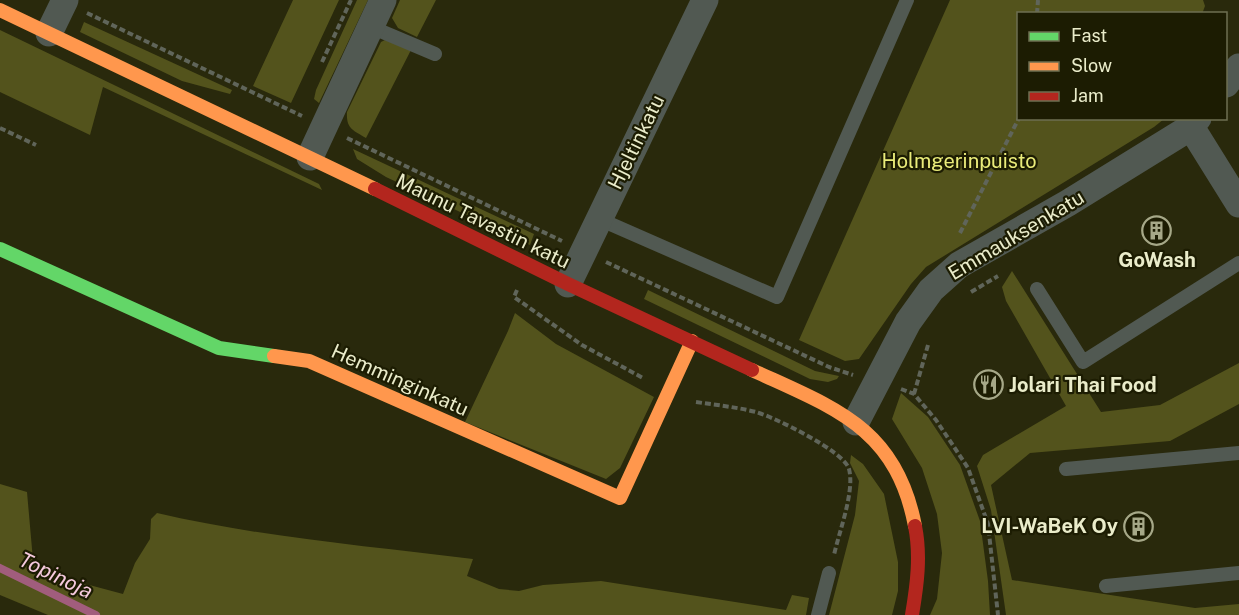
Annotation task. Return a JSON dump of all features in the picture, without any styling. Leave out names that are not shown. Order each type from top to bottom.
[{"type":"street","points":[[310,157],[383,0]]},
{"type":"street","name":"Hjeltinkatu","points":[[568,284],[705,0]]},
{"type":"street","points":[[49,33],[65,1]]},
{"type":"street","name":"Maunu Tavastin katu","points":[[0,10],[310,157],[568,284],[836,409],[856,422],[889,459],[906,490],[912,507],[917,533],[919,577],[912,615]]},
{"type":"street","points":[[1227,83],[1239,67]]},
{"type":"street","points":[[1195,123],[1239,204]]},
{"type":"street","name":"Emmauksenkatu","points":[[856,422],[908,322],[931,290],[959,266],[1068,203],[1195,123]]},
{"type":"street","name":"Hemminginkatu","points":[[0,249],[219,348],[309,361],[620,498],[692,341]]},
{"type":"lane","points":[[599,219],[777,297],[907,0]]},
{"type":"lane","points":[[371,27],[435,54]]},
{"type":"lane","points":[[1037,289],[1083,362],[1239,263]]},
{"type":"lane","points":[[1066,469],[1239,453]]},
{"type":"lane","points":[[818,615],[829,573]]},
{"type":"lane","points":[[1106,586],[1239,573]]},
{"type":"path","points":[[318,73],[351,0]]},
{"type":"path","points":[[65,1],[299,114],[303,104]]},
{"type":"path","points":[[957,239],[1017,120]]},
{"type":"path","points":[[0,128],[36,145]]},
{"type":"path","points":[[346,138],[545,233]]},
{"type":"path","points":[[603,261],[830,368],[847,373]]},
{"type":"path","points":[[966,295],[1006,271]]},
{"type":"path","points":[[519,286],[514,297],[582,345],[668,392],[688,400],[758,412],[814,439],[844,460],[849,469],[850,485],[829,573]]},
{"type":"path","points":[[915,394],[929,340]]},
{"type":"path","points":[[899,389],[915,394],[936,420],[968,468],[988,524],[998,615]]},
{"type":"green space","points":[[293,0],[339,0],[291,103],[253,86]]},
{"type":"green space","points":[[357,0],[368,0],[319,103],[314,99],[316,90]]},
{"type":"green space","points":[[400,0],[436,0],[417,37],[398,28],[392,18]]},
{"type":"green space","name":"Holmgerinpuisto","points":[[950,0],[1203,0],[1205,6],[1203,12],[1017,12],[1017,120],[1163,120],[926,267],[911,284],[859,359],[845,361],[799,340]]},
{"type":"green space","points":[[84,22],[232,90],[230,94],[182,81],[80,32]]},
{"type":"green space","points":[[0,30],[319,184],[322,190],[103,87],[90,135],[0,92]]},
{"type":"green space","points":[[385,40],[411,50],[366,138],[349,126],[347,112],[381,42]]},
{"type":"green space","points":[[353,149],[534,234],[530,245],[386,177],[357,159]]},
{"type":"green space","points":[[1012,271],[1101,412],[1160,405],[1239,363],[1239,404],[1170,441],[1030,453],[991,485],[1012,580],[1195,608],[1239,604],[1239,615],[1006,615],[991,510],[977,466],[983,455],[1066,406],[1006,301],[1002,287]]},
{"type":"green space","points":[[648,290],[815,371],[839,376],[828,382],[810,379],[644,299]]},
{"type":"green space","points":[[515,313],[556,344],[654,397],[620,468],[606,479],[465,422]]},
{"type":"green space","points":[[901,393],[928,417],[960,465],[980,521],[990,615],[930,615],[937,599],[942,553],[937,514],[922,468],[892,419]]},
{"type":"green space","points":[[851,455],[863,464],[884,494],[898,562],[898,591],[892,615],[829,615],[855,515],[859,481],[850,463]]},
{"type":"green space","points":[[0,484],[27,492],[33,560],[67,579],[123,594],[135,563],[150,539],[151,519],[157,513],[275,535],[473,559],[467,576],[499,589],[519,591],[543,585],[601,581],[786,610],[792,595],[809,598],[806,615],[48,615],[0,595]]},
{"type":"waterway","name":"Topinoja","points":[[0,568],[96,615]]},
{"type":"traffic: fast","points":[[0,249],[219,348],[274,356]]},
{"type":"traffic: slow","points":[[0,10],[375,189]]},
{"type":"traffic: slow","points":[[274,356],[309,361],[620,498],[692,341]]},
{"type":"traffic: slow","points":[[752,370],[835,410],[877,443],[893,465],[906,492],[915,526]]},
{"type":"traffic: jam","points":[[375,189],[568,284],[752,370]]},
{"type":"traffic: jam","points":[[912,615],[918,559],[915,526]]},
{"type":"place","name":"GoWash","points":[[1157,230]]},
{"type":"place","name":"Jolari Thai Food","points":[[988,385]]},
{"type":"place","name":"LVI-WaBeK Oy","points":[[1139,526]]}]
